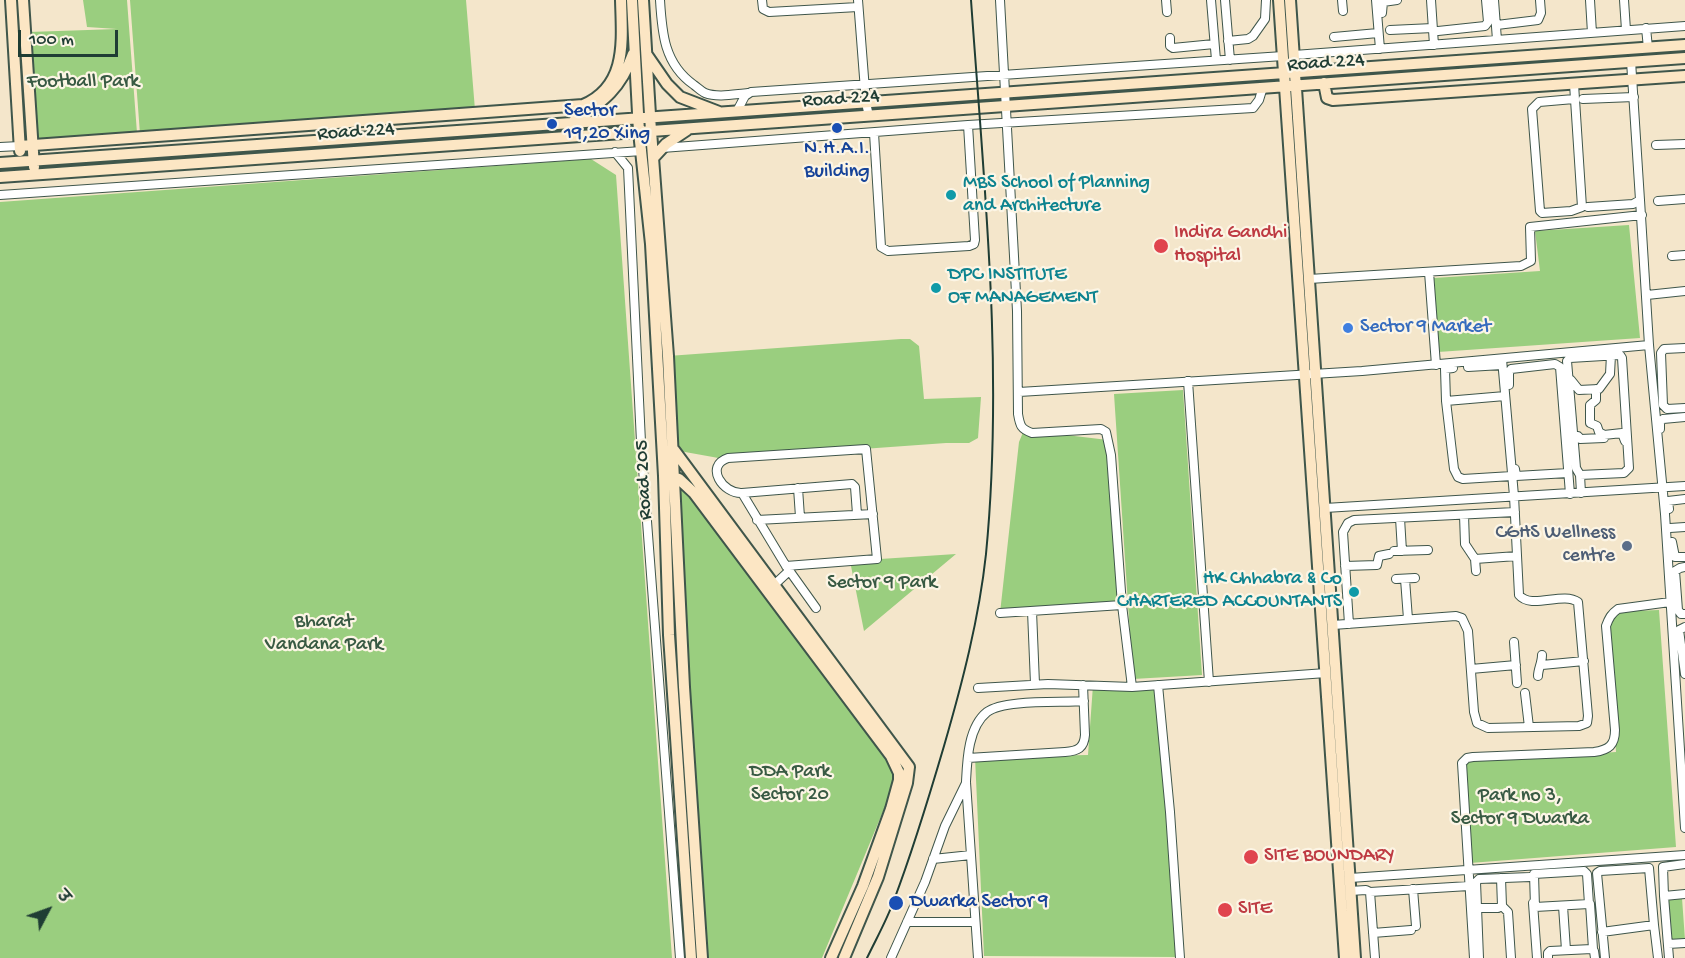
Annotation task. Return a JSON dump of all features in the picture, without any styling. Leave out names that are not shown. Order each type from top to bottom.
[{"type":"main road","points":[[12,0],[21,175]]},
{"type":"main road","points":[[23,0],[35,173]]},
{"type":"main road","points":[[20,146],[583,105],[597,97],[607,86],[620,63],[622,51],[621,0]]},
{"type":"main road","name":"Road 205","points":[[632,0],[635,48],[645,118],[651,131],[654,157],[674,450],[669,476],[669,635],[692,958]]},
{"type":"main road","name":"Road 205","points":[[644,0],[647,55],[645,118],[639,132],[651,244],[669,476],[702,958]]},
{"type":"main road","points":[[1279,0],[1288,56],[1311,373],[1326,673],[1345,958]]},
{"type":"main road","points":[[1288,56],[1290,0]]},
{"type":"main road","name":"Road 224","points":[[0,163],[1685,45]]},
{"type":"main road","points":[[572,123],[613,93],[627,73],[635,48]]},
{"type":"main road","points":[[647,55],[667,84],[680,97],[722,113]]},
{"type":"main road","name":"Road 224","points":[[0,177],[1685,58]]},
{"type":"main road","points":[[1324,83],[1326,96],[1334,100],[1685,76]]},
{"type":"main road","points":[[1290,85],[1309,279],[1311,373],[1325,508],[1355,958]]},
{"type":"main road","points":[[654,157],[677,135],[690,128]]},
{"type":"main road","points":[[674,450],[909,767],[907,783],[881,868],[844,958]]},
{"type":"main road","points":[[669,476],[694,493],[725,533],[834,683],[891,756],[899,773],[891,808],[863,886],[831,958]]},
{"type":"street","points":[[660,0],[663,42],[668,57],[688,81],[705,93],[720,95],[1685,26]]},
{"type":"street","points":[[762,0],[763,9],[769,12],[858,3],[864,85],[869,116]]},
{"type":"street","points":[[1000,0],[1017,312],[1020,425],[1024,430],[1032,433],[1101,429],[1106,432],[1111,455],[1122,605],[1132,687]]},
{"type":"street","points":[[1166,0],[1167,12]]},
{"type":"street","points":[[1211,0],[1216,60]]},
{"type":"street","points":[[1225,0],[1230,60]]},
{"type":"street","points":[[1228,41],[1248,39],[1252,36],[1265,19],[1266,0]]},
{"type":"street","points":[[1342,0],[1342,11]]},
{"type":"street","points":[[1376,0],[1380,49]]},
{"type":"street","points":[[1382,24],[1382,3],[1397,0]]},
{"type":"street","points":[[1431,0],[1436,44]]},
{"type":"street","points":[[1435,29],[1436,0]]},
{"type":"street","points":[[1390,30],[1485,26],[1488,22],[1486,0]]},
{"type":"street","points":[[1494,0],[1497,40]]},
{"type":"street","points":[[1497,25],[1538,20],[1541,16],[1540,0]]},
{"type":"street","points":[[1590,0],[1592,33]]},
{"type":"street","points":[[1624,0],[1626,30]]},
{"type":"street","points":[[1646,28],[1648,48]]},
{"type":"street","points":[[1334,37],[1378,33]]},
{"type":"street","points":[[1170,38],[1170,46],[1173,48],[1214,44]]},
{"type":"street","points":[[1631,61],[1649,345],[1659,420],[1665,488],[1670,602],[1677,648],[1685,828]]},
{"type":"street","points":[[1574,84],[1585,208],[1583,222]]},
{"type":"street","points":[[662,148],[968,125],[1253,108],[1260,100],[1263,87]]},
{"type":"street","points":[[737,111],[748,93]]},
{"type":"street","points":[[1583,99],[1634,97]]},
{"type":"street","points":[[1574,99],[1539,102],[1533,106],[1531,112],[1540,213],[1633,204],[1640,200]]},
{"type":"street","points":[[873,133],[881,247],[888,250],[969,246],[974,244],[975,240],[968,125]]},
{"type":"street","points":[[1656,145],[1685,144]]},
{"type":"street","points":[[0,147],[20,146]]},
{"type":"street","points":[[0,195],[642,151]]},
{"type":"street","points":[[615,152],[628,168],[641,442],[680,958]]},
{"type":"street","points":[[1658,201],[1685,199]]},
{"type":"street","points":[[1309,279],[1521,267],[1531,261],[1530,227],[1642,216]]},
{"type":"street","points":[[1672,256],[1685,255]]},
{"type":"street","points":[[1429,272],[1436,365]]},
{"type":"street","points":[[1647,295],[1685,291]]},
{"type":"street","points":[[1512,476],[1463,479],[1458,477],[1454,469],[1446,401],[1446,368],[1649,345]]},
{"type":"street","points":[[1685,348],[1664,349],[1661,353],[1663,405],[1667,409],[1685,408]]},
{"type":"street","points":[[1558,354],[1570,494]]},
{"type":"street","points":[[1569,381],[1573,381],[1579,390],[1600,388],[1610,374],[1611,355]]},
{"type":"street","points":[[1580,475],[1626,472],[1629,468],[1622,358],[1618,355],[1570,358],[1567,363],[1577,438],[1575,451],[1581,493]]},
{"type":"street","points":[[1019,392],[1502,362]]},
{"type":"street","points":[[1333,625],[1456,616],[1462,618],[1468,631],[1474,712],[1477,723],[1488,728],[1579,726],[1587,723],[1578,602],[1571,599],[1527,600],[1521,598],[1518,590],[1514,496],[1502,362]]},
{"type":"street","points":[[1558,364],[1515,368],[1509,373],[1515,474],[1568,473]]},
{"type":"street","points":[[1188,381],[1209,682]]},
{"type":"street","points":[[1596,389],[1596,400],[1590,405],[1590,423],[1596,424],[1599,432],[1604,435],[1622,433],[1624,440],[1627,441]]},
{"type":"street","points":[[1446,401],[1505,396]]},
{"type":"street","points":[[1659,420],[1685,417]]},
{"type":"street","points":[[1659,420],[1661,448]]},
{"type":"street","points":[[1577,438],[1602,440],[1604,435]]},
{"type":"street","points":[[774,585],[787,568],[877,559],[866,449],[733,458],[720,461],[716,471],[730,492],[852,484],[855,487],[857,514]]},
{"type":"street","points":[[1325,508],[1685,486]]},
{"type":"street","points":[[798,488],[800,517]]},
{"type":"street","points":[[1665,488],[1673,553],[1675,557],[1685,557]]},
{"type":"street","points":[[741,493],[787,568],[816,608]]},
{"type":"street","points":[[1668,501],[1685,499]]},
{"type":"street","points":[[1349,624],[1343,532],[1348,523],[1354,520],[1515,512]]},
{"type":"street","points":[[757,520],[873,514]]},
{"type":"street","points":[[1464,515],[1465,544],[1473,557],[1476,571]]},
{"type":"street","points":[[1395,552],[1400,518]]},
{"type":"street","points":[[1670,528],[1685,527]]},
{"type":"street","points":[[1345,566],[1377,570],[1379,556],[1395,552],[1428,550]]},
{"type":"street","points":[[1459,554],[1473,557],[1517,556]]},
{"type":"street","points":[[1685,567],[1675,571],[1678,610],[1681,614],[1685,614]]},
{"type":"street","points":[[1408,620],[1400,579],[1415,578]]},
{"type":"street","points":[[1474,958],[1462,763],[1467,758],[1473,757],[1594,752],[1611,747],[1615,740],[1615,730],[1606,626],[1608,619],[1618,609],[1670,602]]},
{"type":"street","points":[[1000,613],[1122,605]]},
{"type":"street","points":[[1032,611],[1035,684]]},
{"type":"street","points":[[1685,627],[1679,630],[1677,648],[1685,674]]},
{"type":"street","points":[[1514,642],[1517,683]]},
{"type":"street","points":[[1538,676],[1538,670],[1542,665],[1542,655]]},
{"type":"street","points":[[1542,665],[1584,661]]},
{"type":"street","points":[[1471,669],[1516,666]]},
{"type":"street","points":[[978,688],[1035,684],[1132,687],[1326,673]]},
{"type":"street","points":[[968,758],[1065,752],[1079,749],[1085,742],[1083,685]]},
{"type":"street","points":[[1158,685],[1180,958]]},
{"type":"street","points":[[1526,693],[1529,727]]},
{"type":"street","points":[[978,958],[966,782],[968,758],[977,725],[990,710],[1008,705],[1084,701]]},
{"type":"street","points":[[891,958],[945,826],[966,782]]},
{"type":"street","points":[[933,859],[971,855]]},
{"type":"street","points":[[1350,878],[1685,855]]},
{"type":"street","points":[[1599,861],[1600,871],[1597,875],[1605,958]]},
{"type":"street","points":[[1669,958],[1663,867],[1685,864]]},
{"type":"street","points":[[1527,958],[1537,958],[1530,866]]},
{"type":"street","points":[[1600,871],[1649,869],[1658,958]]},
{"type":"street","points":[[1590,904],[1535,907],[1533,874],[1584,871],[1587,874],[1590,904],[1593,949],[1595,958]]},
{"type":"street","points":[[1479,958],[1476,880],[1530,877]]},
{"type":"street","points":[[1501,878],[1508,910],[1511,958]]},
{"type":"street","points":[[1350,891],[1370,892],[1469,886]]},
{"type":"street","points":[[1373,933],[1416,927],[1415,889]]},
{"type":"street","points":[[1370,892],[1375,958]]},
{"type":"street","points":[[1664,896],[1685,894]]},
{"type":"street","points":[[1563,906],[1566,950]]},
{"type":"street","points":[[1476,908],[1508,910]]},
{"type":"street","points":[[907,922],[975,922]]},
{"type":"street","points":[[1602,932],[1654,925]]},
{"type":"street","points":[[1668,944],[1685,943]]},
{"type":"street","points":[[1548,958],[1550,951],[1593,949]]},
{"type":"green space","name":"Football Park","points":[[83,0],[127,0],[137,133],[35,141],[29,32],[117,29],[87,27]]},
{"type":"green space","points":[[130,0],[466,0],[475,110],[140,134]]},
{"type":"green space","name":"Bharat Vandana Park","points":[[591,159],[616,175],[672,958],[0,958],[0,202]]},
{"type":"green space","points":[[1629,225],[1640,338],[1438,352],[1434,278],[1540,271],[1535,231]]},
{"type":"green space","points":[[910,339],[919,346],[924,399],[981,397],[978,438],[969,443],[724,459],[674,450],[668,356]]},
{"type":"green space","points":[[1183,390],[1202,675],[1133,679],[1114,394]]},
{"type":"green space","points":[[1024,430],[1108,440],[1122,605],[1000,613],[1019,442]]},
{"type":"green space","name":"DDA Park Sector 20","points":[[679,479],[899,773],[822,958],[704,958]]},
{"type":"green space","name":"Sector 9 Park","points":[[956,554],[864,631],[850,561]]},
{"type":"green space","name":"Park no 3, Sector 9 Dwarka","points":[[1659,610],[1676,847],[1470,863],[1461,762],[1616,752],[1607,612]]},
{"type":"green space","points":[[1093,685],[1158,685],[1180,957],[984,956],[975,757],[1088,755]]},
{"type":"green space","points":[[1682,898],[1685,940],[1670,941],[1667,899]]},
{"type":"railway","points":[[867,958],[888,915],[901,881],[944,746],[969,651],[986,554],[991,485],[993,346],[971,0]]},
{"type":"place","name":"Sector 19,20 Xing","points":[[552,124]]},
{"type":"place","name":"N.H.A.I. Building","points":[[837,128]]},
{"type":"place","name":"MBS School of Planning and Architecture","points":[[951,195]]},
{"type":"place","name":"Indira Gandhi Hospital","points":[[1161,246]]},
{"type":"place","name":"DPC INSTITUTE OF MANAGEMENT","points":[[936,288]]},
{"type":"place","name":"Sector 9 Market","points":[[1348,328]]},
{"type":"place","name":"CGHS Wellness centre","points":[[1627,546]]},
{"type":"place","name":"HK Chhabra & Co CHARTERED ACCOUNTANTS","points":[[1354,592]]},
{"type":"place","name":"SITE BOUNDARY","points":[[1251,857]]},
{"type":"place","name":"Dwarka Sector 9","points":[[896,903]]},
{"type":"place","name":"SITE","points":[[1225,910]]}]
